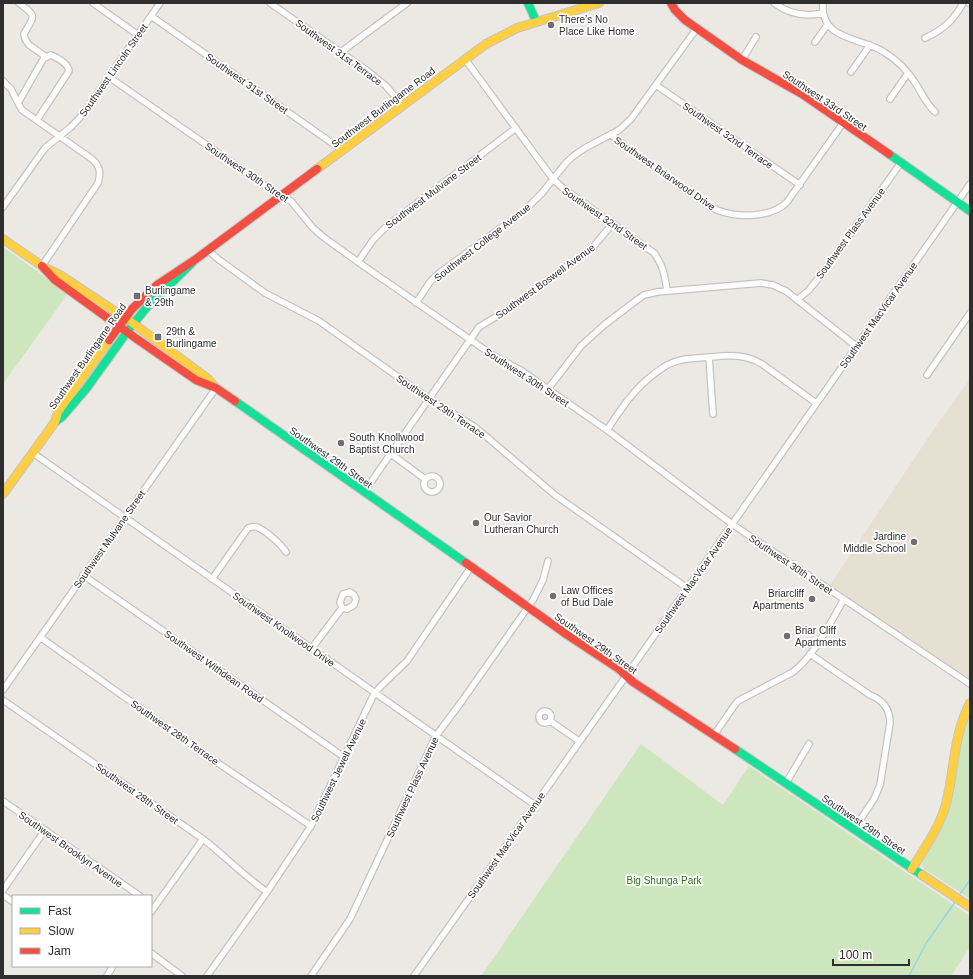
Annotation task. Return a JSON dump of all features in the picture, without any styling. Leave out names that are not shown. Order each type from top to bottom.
[{"type":"main road","points":[[528,3],[536,21]]},
{"type":"main road","name":"Southwest Burlingame Road","points":[[55,422],[58,412],[124,318],[134,305],[157,284],[178,269],[196,259],[465,59],[495,39],[517,28],[536,21],[599,3]]},
{"type":"main road","name":"Southwest 33rd Street","points":[[671,3],[680,15],[742,60],[790,87],[970,211]]},
{"type":"main road","name":"Southwest 29th Street","points":[[3,239],[42,266],[60,275],[134,324],[208,379],[216,388],[608,662],[649,693],[786,783],[968,906]]},
{"type":"main road","name":"Southwest Burlingame Road","points":[[3,494],[55,422],[62,417],[86,389],[147,307],[187,270],[196,259]]},
{"type":"main road","name":"Southwest 29th Street","points":[[42,266],[55,280],[127,332],[196,380],[216,388]]},
{"type":"main road","points":[[912,869],[930,843],[942,815],[949,793],[958,732],[963,715],[970,703]]},
{"type":"street","points":[[19,3],[32,12],[33,15],[32,20],[24,34],[26,42],[44,55],[45,58]]},
{"type":"street","points":[[93,3],[138,34]]},
{"type":"street","name":"Southwest Lincoln Street","points":[[3,207],[42,151],[71,127],[83,114],[160,3]]},
{"type":"street","name":"Southwest 31st Terrace","points":[[270,3],[342,52],[379,80],[403,106]]},
{"type":"street","points":[[774,3],[798,14],[811,15],[823,13]]},
{"type":"street","points":[[823,3],[823,13],[832,29],[840,36],[870,44],[897,61],[917,85],[926,102],[935,112]]},
{"type":"street","points":[[925,38],[942,29],[949,23],[963,3]]},
{"type":"street","points":[[342,52],[404,4]]},
{"type":"street","name":"Southwest 31st Street","points":[[151,16],[342,150]]},
{"type":"street","points":[[815,42],[828,24]]},
{"type":"street","name":"Southwest College Avenue","points":[[416,303],[430,282],[438,274],[524,211],[539,196],[572,157],[585,148],[625,126],[697,28]]},
{"type":"street","points":[[742,60],[756,37]]},
{"type":"street","points":[[851,72],[870,44]]},
{"type":"street","points":[[18,103],[45,58],[48,56],[54,56],[66,65],[70,71],[37,120]]},
{"type":"street","name":"Southwest 32nd Street","points":[[465,59],[553,179],[564,189],[654,253],[662,267],[667,291]]},
{"type":"street","points":[[890,99],[908,73]]},
{"type":"street","name":"Southwest 30th Street","points":[[108,77],[291,202],[306,221],[322,236],[416,303],[491,354],[522,371],[607,430],[732,524],[970,684]]},
{"type":"street","points":[[3,81],[11,89],[22,110],[92,159],[98,166],[100,172],[98,183],[42,266]]},
{"type":"street","name":"Southwest 32nd Terrace","points":[[656,85],[800,185]]},
{"type":"street","name":"Southwest Briarwood Drive","points":[[611,134],[622,145],[711,207],[731,214],[759,214],[774,212],[787,202],[844,123]]},
{"type":"street","name":"Southwest Mulvane Street","points":[[358,262],[373,240],[387,226],[516,128]]},
{"type":"street","name":"Southwest Plass Avenue","points":[[797,300],[809,290],[821,275],[900,164]]},
{"type":"street","name":"Southwest MacVicar Avenue","points":[[414,976],[970,184]]},
{"type":"street","name":"Southwest Boswell Avenue","points":[[364,492],[428,398],[482,324],[507,310],[593,247],[613,224]]},
{"type":"street","name":"Southwest 29th Terrace","points":[[208,250],[218,260],[265,293],[315,319],[428,398],[475,427],[555,495],[687,588]]},
{"type":"street","points":[[548,389],[581,346],[604,325],[644,295],[657,292],[761,283],[773,285],[782,288],[856,346]]},
{"type":"street","points":[[927,375],[970,313]]},
{"type":"street","points":[[607,430],[630,396],[644,382],[660,369],[680,360],[735,356],[753,360],[762,364],[816,403]]},
{"type":"street","points":[[709,357],[713,414]]},
{"type":"street","name":"Southwest Mulvane Street","points":[[3,690],[216,388]]},
{"type":"street","name":"Southwest Knollwood Drive","points":[[33,452],[535,805]]},
{"type":"street","points":[[391,454],[425,479]]},
{"type":"street","points":[[212,579],[250,527],[258,528],[283,546],[286,552]]},
{"type":"street","name":"Southwest Plass Avenue","points":[[311,976],[350,919],[436,736],[528,607],[541,585],[548,561]]},
{"type":"street","name":"Southwest Jewell Avenue","points":[[207,976],[267,892],[311,826],[376,693],[406,660],[472,568]]},
{"type":"street","name":"Southwest Withdean Road","points":[[83,575],[344,757]]},
{"type":"street","points":[[714,735],[738,701],[793,672],[800,666],[810,654],[844,599]]},
{"type":"street","points":[[312,648],[342,608]]},
{"type":"street","name":"Southwest 28th Terrace","points":[[40,637],[311,826]]},
{"type":"street","points":[[810,654],[870,695],[880,699],[886,706],[888,712],[890,723],[880,785],[874,800],[854,829]]},
{"type":"street","name":"Southwest 28th Street","points":[[3,700],[203,839],[226,857],[247,878],[267,892]]},
{"type":"street","points":[[550,721],[579,741]]},
{"type":"street","points":[[786,783],[809,744]]},
{"type":"street","name":"Southwest Brooklyn Avenue","points":[[3,801],[139,895]]},
{"type":"street","points":[[3,890],[45,830]]},
{"type":"street","points":[[153,905],[203,839]]},
{"type":"street","points":[[3,895],[12,901]]},
{"type":"street","points":[[152,954],[182,976]]},
{"type":"street","points":[[107,976],[112,967]]},
{"type":"shaded area","name":"Jardine Middle School","points":[[970,379],[970,681],[830,585],[936,426]]},
{"type":"green space","points":[[3,247],[67,295],[3,384]]},
{"type":"green space","points":[[970,713],[969,898],[924,869],[921,861],[932,846],[946,818],[950,805],[961,739]]},
{"type":"green space","name":"Big Shunga Park","points":[[641,744],[723,805],[749,766],[970,916],[970,947],[951,976],[481,976]]},
{"type":"waterway","points":[[958,897],[970,880]]},
{"type":"waterway","points":[[909,976],[927,942],[955,902]]},
{"type":"traffic: fast","points":[[528,3],[536,21]]},
{"type":"traffic: fast","points":[[889,154],[970,211]]},
{"type":"traffic: fast","points":[[55,422],[62,417],[86,389],[147,307],[192,263]]},
{"type":"traffic: fast","points":[[235,401],[466,563]]},
{"type":"traffic: fast","points":[[735,749],[922,875]]},
{"type":"traffic: slow","points":[[317,169],[486,44],[517,28],[599,3]]},
{"type":"traffic: slow","points":[[3,239],[42,266],[60,275],[134,324],[208,379],[215,387]]},
{"type":"traffic: slow","points":[[3,494],[55,422],[58,412],[109,340]]},
{"type":"traffic: slow","points":[[912,869],[940,822],[949,791],[960,728],[970,703]]},
{"type":"traffic: slow","points":[[922,875],[970,907]]},
{"type":"traffic: jam","points":[[671,3],[675,10],[685,20],[742,60],[802,94],[889,154]]},
{"type":"traffic: jam","points":[[109,340],[132,309],[157,285],[196,259],[317,169]]},
{"type":"traffic: jam","points":[[42,266],[55,280],[134,337],[196,380],[216,388],[235,401]]},
{"type":"traffic: jam","points":[[466,563],[566,634],[619,669],[633,682],[735,749]]},
{"type":"place","name":"There’s No Place Like Home","points":[[551,25]]},
{"type":"place","name":"Burlingame & 29th","points":[[137,296]]},
{"type":"place","name":"29th & Burlingame","points":[[158,337]]},
{"type":"place","name":"South Knollwood Baptist Church","points":[[341,443]]},
{"type":"place","name":"Our Savior Lutheran Church","points":[[476,523]]},
{"type":"place","name":"Jardine Middle School","points":[[914,542]]},
{"type":"place","name":"Law Offices of Bud Dale","points":[[553,596]]},
{"type":"place","name":"Briarcliff Apartments","points":[[812,599]]},
{"type":"place","name":"Briar Cliff Apartments","points":[[787,636]]}]
